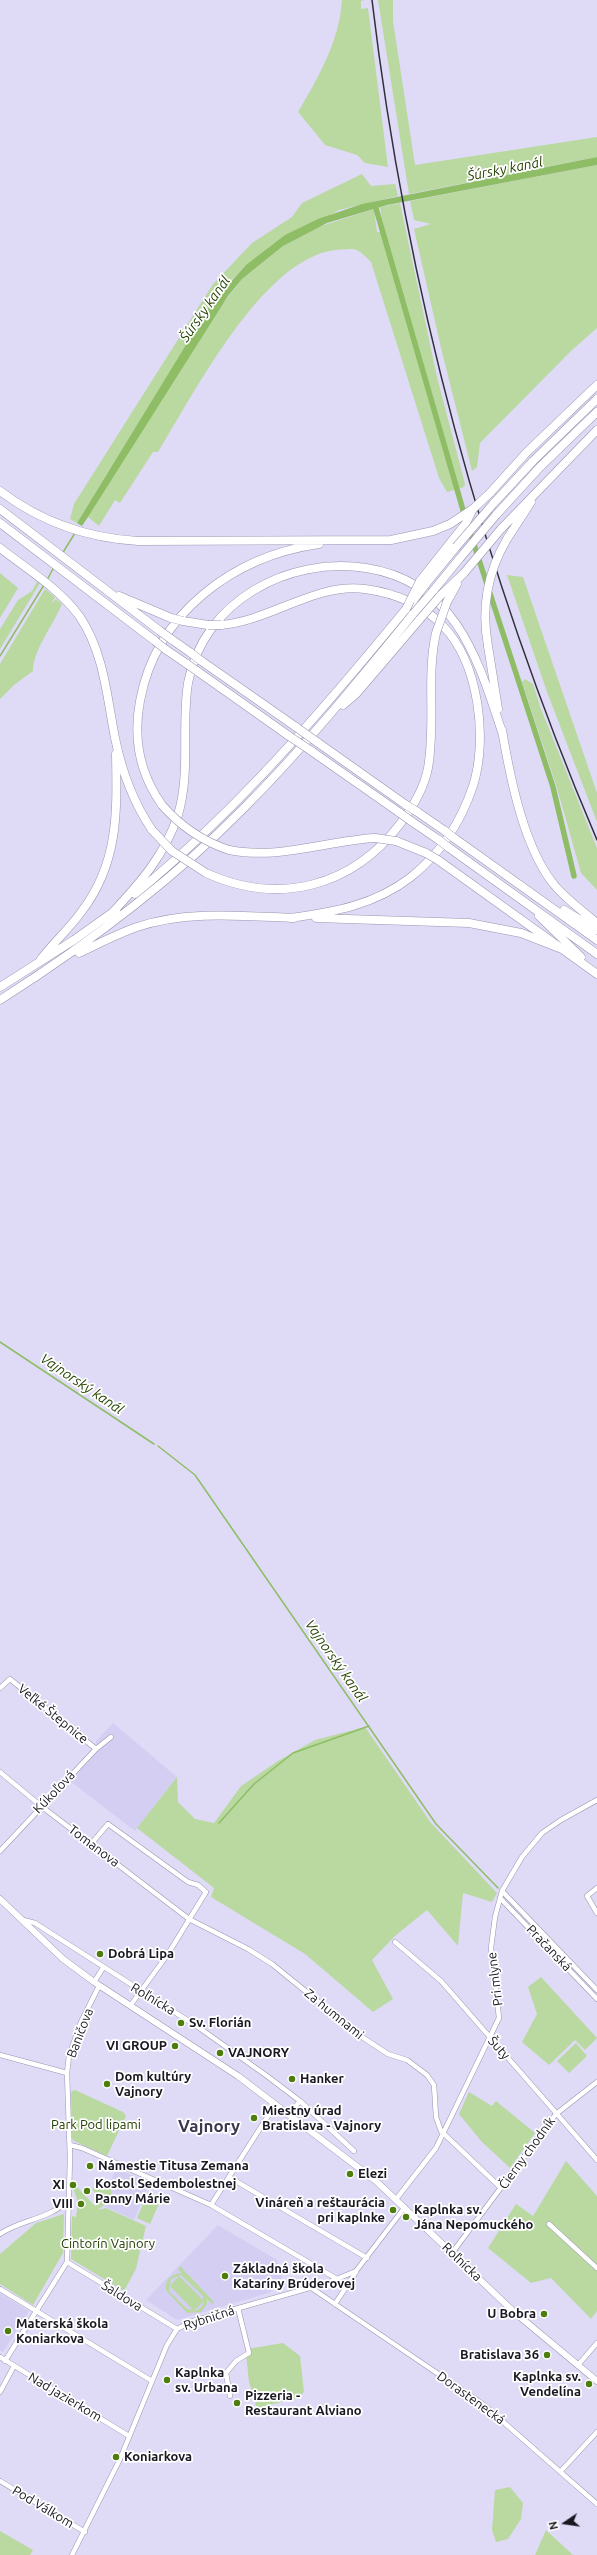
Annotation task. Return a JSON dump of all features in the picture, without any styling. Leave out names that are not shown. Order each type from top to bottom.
[{"type":"highway","points":[[0,987],[37,964],[112,913],[190,847],[258,781],[339,690],[406,609],[422,583],[474,508],[527,452],[597,385]]},
{"type":"highway","points":[[422,583],[533,461],[597,399]]},
{"type":"highway","points":[[417,617],[433,591],[496,515],[540,468],[597,412]]},
{"type":"highway","points":[[0,1000],[60,962],[124,914],[203,847],[244,809],[417,617],[464,573],[501,529],[597,430]]},
{"type":"highway","points":[[542,485],[496,561],[488,584],[484,615],[503,735],[525,825],[537,857],[555,886],[597,923]]},
{"type":"highway","points":[[0,491],[44,519],[83,534],[114,540],[348,540],[403,538],[433,531],[450,524],[474,508]]},
{"type":"highway","points":[[0,509],[191,654],[512,878],[597,940]]},
{"type":"highway","points":[[0,523],[28,546],[155,641],[517,895],[597,954]]},
{"type":"highway","points":[[348,540],[280,552],[241,568],[200,597],[163,638],[151,662],[137,715],[138,741],[141,762],[149,783],[162,805],[178,822],[197,836],[229,850],[250,854],[272,853],[351,839],[375,838],[396,841],[426,853],[597,973]]},
{"type":"highway","points":[[0,548],[70,604],[80,618],[100,660],[115,739],[132,796],[152,830],[172,851],[206,873],[251,887],[293,887],[313,884],[356,868],[383,845],[415,802],[422,789],[428,769],[432,725],[431,662],[436,632],[447,602],[464,573]]},
{"type":"highway","points":[[112,913],[154,864],[171,834],[178,814],[186,768],[188,682],[202,642],[224,614],[239,601],[276,578],[322,566],[347,565],[394,575],[429,595],[450,614],[469,642],[482,671],[503,735]]},
{"type":"highway","points":[[88,577],[138,606],[171,618],[208,625],[221,625],[253,620],[311,597],[333,591],[364,588],[390,594],[417,605],[444,627],[462,656],[471,676],[476,697],[480,742],[473,786],[450,835],[432,858],[411,877],[378,898],[335,912],[290,918]]},
{"type":"highway","points":[[37,964],[83,910],[106,867],[116,822],[115,739]]},
{"type":"highway","points":[[512,878],[597,930]]},
{"type":"highway","points":[[517,895],[597,973]]},
{"type":"highway","points":[[60,962],[138,927],[168,920],[220,916],[469,923],[521,933],[562,949]]},
{"type":"street","name":"Veľké Štepnice","points":[[0,1688],[10,1679],[96,1749]]},
{"type":"street","name":"Kúkoľová","points":[[0,1851],[96,1749],[111,1737]]},
{"type":"street","name":"Tomanova","points":[[0,1772],[41,1806],[189,1919]]},
{"type":"street","name":"Pri mlyne","points":[[397,2198],[428,2161],[490,2038],[499,2014],[491,1948],[493,1927],[502,1891],[522,1857],[542,1833],[566,1816],[597,1800]]},
{"type":"street","points":[[91,1844],[108,1824],[188,1882],[198,1885],[206,1892],[172,1948],[130,2006]]},
{"type":"street","points":[[597,1888],[587,1896],[597,1913]]},
{"type":"street","name":"Pračanská","points":[[502,1891],[597,1990]]},
{"type":"street","name":"Pračanská","points":[[500,1898],[597,1998]]},
{"type":"street","name":"Roľnícka","points":[[0,1899],[46,1943],[97,1984],[225,2067],[397,2198],[514,2312],[597,2381]]},
{"type":"street","name":"Za humnami","points":[[189,1919],[248,1949],[277,1969],[362,2037],[388,2054],[407,2060],[427,2075],[434,2085],[436,2117],[443,2132]]},
{"type":"street","name":"Roľnícka","points":[[23,1920],[35,1923],[140,1992],[198,2027],[300,2101],[354,2151]]},
{"type":"street","points":[[46,1943],[47,1937],[53,1935]]},
{"type":"street","name":"Šuty","points":[[395,1942],[441,1981],[597,2160]]},
{"type":"street","points":[[97,1984],[103,1968]]},
{"type":"street","name":"Baničova","points":[[67,2262],[67,2201],[70,2145],[67,2073],[69,2056],[97,1984]]},
{"type":"street","points":[[0,2055],[67,2073]]},
{"type":"street","name":"Čierny chodník","points":[[452,2253],[556,2114],[597,2082]]},
{"type":"street","points":[[288,2115],[300,2101]]},
{"type":"street","points":[[211,2205],[275,2105]]},
{"type":"street","points":[[443,2132],[501,2188]]},
{"type":"street","points":[[70,2145],[82,2148],[211,2205],[337,2279]]},
{"type":"street","points":[[229,2178],[367,2258]]},
{"type":"street","points":[[0,2234],[13,2226],[53,2212],[67,2201]]},
{"type":"street","name":"Rybničná","points":[[72,2555],[85,2532],[129,2436],[171,2338],[177,2329],[193,2321],[337,2279],[356,2271],[405,2207]]},
{"type":"street","points":[[549,2224],[597,2268]]},
{"type":"street","points":[[5,2361],[67,2262]]},
{"type":"street","name":"Šaldova","points":[[67,2262],[177,2329]]},
{"type":"street","points":[[335,2304],[356,2271]]},
{"type":"street","name":"Dorastenecká","points":[[310,2287],[484,2405],[597,2504]]},
{"type":"street","points":[[0,2289],[152,2381]]},
{"type":"street","points":[[230,2396],[226,2373],[236,2361],[249,2353],[238,2308]]},
{"type":"street","points":[[578,2365],[597,2343]]},
{"type":"street","name":"Nad jazierkom","points":[[0,2357],[129,2436]]},
{"type":"street","points":[[0,2392],[14,2366]]},
{"type":"street","points":[[560,2472],[597,2432]]},
{"type":"street","name":"Pod Válkom","points":[[0,2481],[85,2532]]},
{"type":"shaded area","points":[[597,157],[597,165],[387,205],[327,223],[283,246],[242,279],[228,296],[88,517],[82,526],[77,523],[211,304],[246,265],[285,235],[318,219],[362,204]]},
{"type":"shaded area","points":[[113,1723],[177,1777],[135,1831],[70,1781],[95,1754],[96,1741]]},
{"type":"shaded area","points":[[116,2168],[150,2183],[134,2220],[104,2206],[109,2185],[106,2182],[112,2179]]},
{"type":"shaded area","name":"Základná škola Kataríny Brúderovej","points":[[218,2225],[277,2260],[283,2272],[278,2288],[268,2293],[177,2320],[146,2300]]},
{"type":"shaded area","name":"Materská škola Koniarkova","points":[[0,2293],[29,2311],[3,2352],[0,2351]]},
{"type":"green space","points":[[342,0],[365,0],[361,1],[361,9],[368,8],[388,167],[365,163],[357,155],[325,145],[298,112],[327,58],[337,30]]},
{"type":"green space","points":[[378,0],[393,0],[393,21],[415,165],[597,137],[597,157],[409,194]]},
{"type":"green space","points":[[597,165],[597,328],[571,351],[480,443],[477,467],[472,471],[441,348],[414,229],[431,224],[414,220],[410,201]]},
{"type":"green space","points":[[362,174],[371,186],[395,184],[398,196],[339,210],[246,265],[211,305],[77,523],[70,519],[74,504],[213,284],[252,243],[292,217],[302,203]]},
{"type":"green space","points":[[400,203],[437,377],[465,484],[464,487],[447,492],[439,478],[371,262],[355,249],[335,250],[308,259],[282,277],[256,303],[211,365],[158,452],[153,452],[120,503],[115,500],[99,526],[88,517],[215,314],[242,279],[283,246],[315,228],[374,209],[377,232],[384,232],[380,207]]},
{"type":"green space","points":[[0,573],[18,588],[0,618]]},
{"type":"green space","points":[[507,575],[523,577],[597,793],[597,822],[547,692]]},
{"type":"green space","points":[[38,580],[40,583],[0,649],[0,629],[18,600],[32,591]]},
{"type":"green space","points":[[45,589],[55,597],[51,604],[56,599],[62,604],[36,654],[33,671],[14,685],[0,699],[0,664]]},
{"type":"green space","points":[[525,679],[533,684],[541,709],[597,848],[597,890],[581,873],[557,788],[522,682]]},
{"type":"green space","points":[[365,1727],[431,1823],[497,1893],[492,1902],[463,1893],[458,1946],[427,1910],[395,1936],[372,1960],[393,1999],[373,2012],[305,1954],[211,1897],[214,1888],[137,1828],[177,1777],[178,1802],[195,1819],[214,1823],[241,1786],[278,1761],[315,1740]]},
{"type":"green space","points":[[541,1977],[597,2038],[585,2050],[575,2040],[549,2065],[522,2042],[537,2014],[528,1987]]},
{"type":"green space","points":[[576,2043],[587,2056],[569,2073],[557,2061]]},
{"type":"green space","name":"Park Pod lipami","points":[[75,2090],[123,2112],[126,2116],[107,2156],[74,2141],[72,2138],[71,2094],[72,2091]]},
{"type":"green space","points":[[469,2092],[492,2106],[496,2101],[535,2133],[510,2168],[482,2142],[459,2114]]},
{"type":"green space","points":[[566,2161],[597,2196],[597,2311],[591,2319],[551,2278],[531,2283],[488,2248],[516,2204],[533,2216]]},
{"type":"green space","name":"Cintorín Vajnory","points":[[106,2182],[112,2192],[109,2201],[98,2210],[106,2208],[146,2226],[136,2269],[124,2291],[71,2259],[72,2216],[76,2217],[78,2202],[72,2185],[77,2187],[95,2206],[102,2200],[99,2193],[97,2195],[92,2189]]},
{"type":"green space","points":[[148,2192],[162,2197],[150,2224],[137,2218]]},
{"type":"green space","points":[[64,2214],[63,2253],[33,2305],[0,2284],[0,2254],[36,2223]]},
{"type":"green space","points":[[180,2266],[214,2302],[212,2304],[207,2299],[207,2304],[201,2312],[187,2313],[166,2290],[168,2280],[172,2276],[182,2273],[178,2269]],"holes":[[[181,2275],[203,2296],[203,2305],[198,2310],[187,2309],[169,2291],[171,2279]]]},
{"type":"green space","points":[[179,2276],[204,2301],[194,2311],[170,2286]]},
{"type":"green space","points":[[283,2343],[300,2356],[304,2392],[298,2398],[257,2408],[255,2403],[258,2401],[254,2398],[249,2382],[246,2354],[247,2349]]},
{"type":"green space","points":[[510,2487],[523,2503],[521,2519],[508,2539],[496,2542],[492,2530],[495,2490]]},
{"type":"green space","points":[[546,2530],[573,2555],[535,2555]]},
{"type":"green space","points":[[0,2531],[33,2550],[30,2555],[0,2555]]},
{"type":"waterway","points":[[375,205],[465,517]]},
{"type":"waterway","points":[[469,529],[553,787],[574,876]]},
{"type":"waterway","name":"Šúrsky kanál","points":[[62,554],[75,533]]},
{"type":"waterway","name":"Šúrsky kanál","points":[[47,580],[54,567]]},
{"type":"waterway","name":"Šúrsky kanál","points":[[0,656],[44,585]]},
{"type":"waterway","name":"Vajnorský kanál","points":[[0,1342],[154,1444]]},
{"type":"waterway","name":"Vajnorský kanál","points":[[158,1446],[195,1475],[436,1824],[498,1888]]},
{"type":"waterway","points":[[219,1823],[254,1784],[293,1753],[369,1726]]},
{"type":"railway","points":[[372,0],[387,108],[405,215],[428,322],[454,428],[485,533],[519,637],[556,739],[597,840]]},
{"type":"place","name":"Dobrá Lipa","points":[[100,1954]]},
{"type":"place","name":"Sv. Florián","points":[[181,2023]]},
{"type":"place","name":"VI GROUP","points":[[175,2046]]},
{"type":"place","name":"VAJNORY","points":[[220,2053]]},
{"type":"place","name":"Hanker","points":[[292,2079]]},
{"type":"place","name":"Dom kultúry Vajnory","points":[[107,2084]]},
{"type":"place","name":"Miestny úrad Bratislava - Vajnory","points":[[254,2118]]},
{"type":"place","name":"Námestie Titusa Zemana","points":[[90,2166]]},
{"type":"place","name":"Elezi","points":[[350,2174]]},
{"type":"place","name":"XI","points":[[73,2185]]},
{"type":"place","name":"Kostol Sedembolestnej Panny Márie","points":[[87,2191]]},
{"type":"place","name":"VIII","points":[[81,2204]]},
{"type":"place","name":"Vináreň a reštaurácia pri kaplnke","points":[[393,2210]]},
{"type":"place","name":"Kaplnka sv. Jána Nepomuckého","points":[[406,2217]]},
{"type":"place","name":"Základná škola Kataríny Brúderovej","points":[[225,2276]]},
{"type":"place","name":"U Bobra","points":[[544,2314]]},
{"type":"place","name":"Materská škola Koniarkova","points":[[8,2331]]},
{"type":"place","name":"Bratislava 36","points":[[547,2355]]},
{"type":"place","name":"Kaplnka sv. Urbana","points":[[167,2380]]},
{"type":"place","name":"Kaplnka sv. Vendelína","points":[[589,2384]]},
{"type":"place","name":"Pizzeria - Restaurant Alviano","points":[[237,2403]]},
{"type":"place","name":"Koniarkova","points":[[116,2457]]},
{"type":"district","name":"Vajnory","points":[[209,2126]]}]
